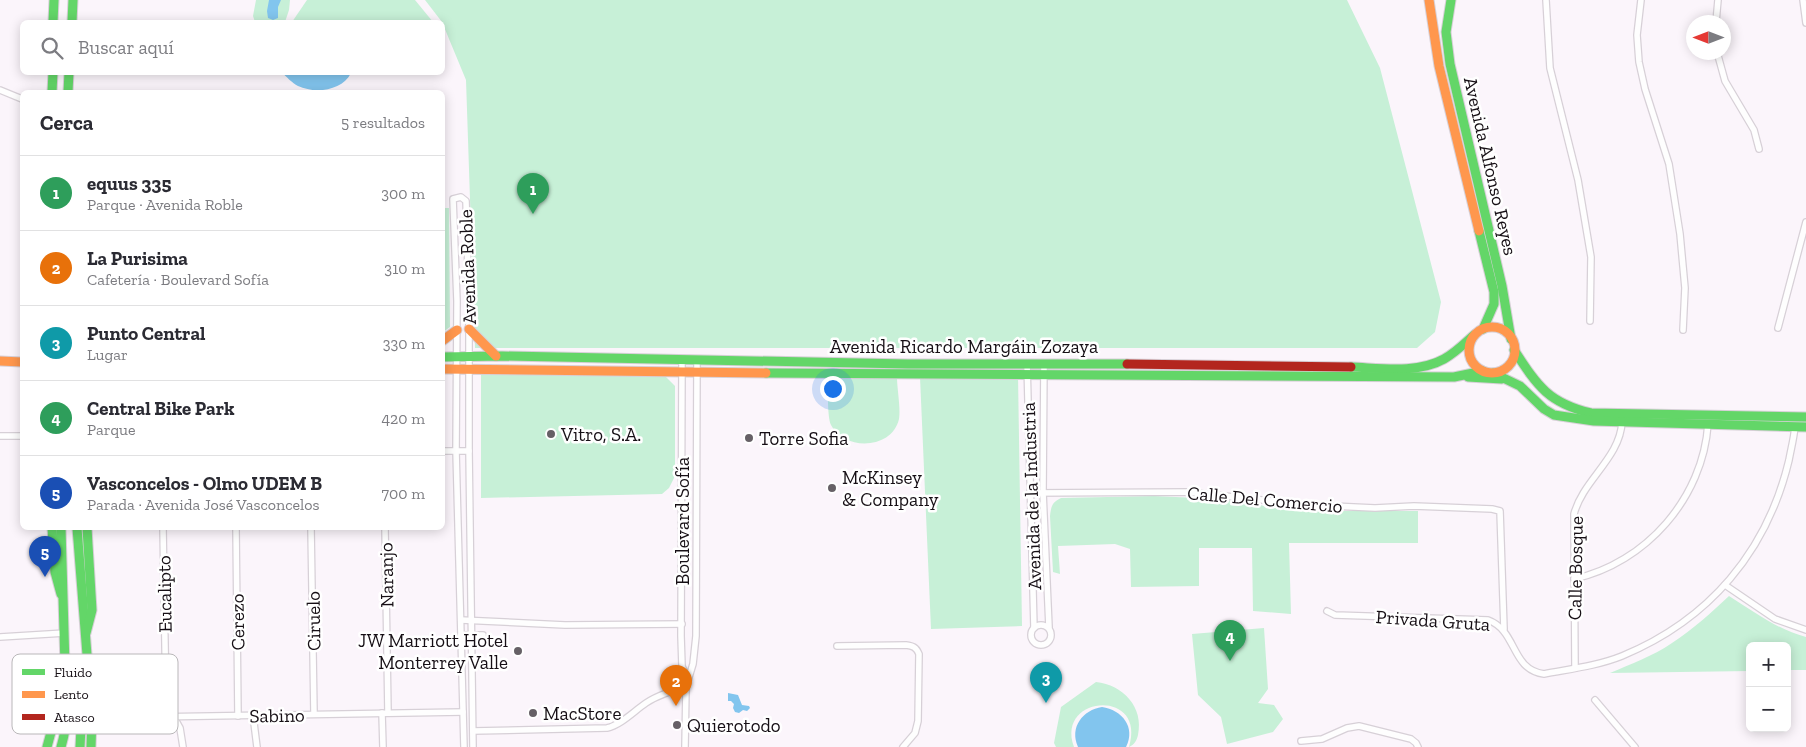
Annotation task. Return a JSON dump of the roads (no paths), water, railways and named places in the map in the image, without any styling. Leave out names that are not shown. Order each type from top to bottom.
[{"type":"main road","points":[[53,20],[54,0]]},
{"type":"main road","points":[[72,20],[73,0]]},
{"type":"main road","name":"Avenida Alfonso Reyes","points":[[1429,0],[1439,66],[1492,276],[1494,304],[1483,329]]},
{"type":"main road","name":"Avenida Alfonso Reyes","points":[[1451,0],[1446,32],[1450,64],[1502,286],[1511,338]]},
{"type":"main road","points":[[52,75],[52,90]]},
{"type":"main road","points":[[68,90],[69,75]]},
{"type":"main road","points":[[1806,418],[1576,410],[1560,404],[1548,395],[1529,372],[1514,350],[1511,338],[1504,331],[1498,328],[1483,329],[1474,335],[1470,343],[1471,359],[1476,366],[1483,371],[1509,379],[1520,386],[1544,409],[1554,415],[1594,421],[1806,427]]},
{"type":"main road","points":[[469,329],[496,356]]},
{"type":"main road","points":[[445,339],[457,330]]},
{"type":"main road","name":"Avenida Ricardo Margáin Zozaya","points":[[445,357],[496,356],[908,364],[1044,363],[1418,368],[1441,362],[1474,335]]},
{"type":"main road","points":[[1493,373],[1506,368],[1513,357],[1514,350]]},
{"type":"main road","points":[[0,361],[20,362]]},
{"type":"main road","name":"Avenida Ricardo Margáin Zozaya","points":[[445,369],[682,373],[1462,376],[1483,371]]},
{"type":"main road","points":[[1462,376],[1509,379]]},
{"type":"main road","points":[[52,530],[56,578],[64,599]]},
{"type":"main road","points":[[61,530],[64,654]]},
{"type":"main road","points":[[77,530],[85,654]]},
{"type":"main road","points":[[84,638],[92,610],[87,530]]},
{"type":"main road","points":[[48,747],[51,734]]},
{"type":"main road","points":[[61,747],[64,734]]},
{"type":"main road","points":[[80,747],[81,734]]},
{"type":"main road","points":[[91,734],[91,747]]},
{"type":"street","points":[[1546,0],[1550,68],[1578,180],[1591,257],[1590,321]]},
{"type":"street","points":[[1641,0],[1637,35],[1639,62],[1645,89],[1668,164],[1680,234],[1685,288],[1683,330]]},
{"type":"street","points":[[1717,15],[1718,0]]},
{"type":"street","points":[[1803,0],[1806,23]]},
{"type":"street","points":[[1719,60],[1725,81],[1754,130],[1759,150]]},
{"type":"street","points":[[0,90],[20,97]]},
{"type":"street","name":"Avenida Roble","points":[[464,747],[456,451],[457,330],[453,199],[457,197],[461,197],[466,201],[473,747]]},
{"type":"street","points":[[1778,328],[1806,222]]},
{"type":"street","points":[[455,255],[467,254]]},
{"type":"street","name":"Boulevard Sofía","points":[[682,360],[682,666],[688,680]]},
{"type":"street","name":"Boulevard Sofía","points":[[685,747],[686,688],[693,664],[696,636],[697,360]]},
{"type":"street","name":"Avenida de la Industria","points":[[1027,363],[1034,628]]},
{"type":"street","name":"Avenida de la Industria","points":[[1044,363],[1043,492],[1049,628]]},
{"type":"street","name":"Calle Bosque","points":[[1575,668],[1574,514],[1577,502],[1584,490],[1609,457],[1619,439],[1622,422]]},
{"type":"street","points":[[1574,579],[1592,576],[1628,558],[1649,541],[1671,519],[1689,491],[1701,462],[1707,438],[1708,424]]},
{"type":"street","name":"Privada Gruta","points":[[1327,611],[1335,615],[1488,620],[1497,623],[1504,629],[1528,669],[1544,674],[1596,664],[1620,657],[1656,640],[1689,619],[1725,585],[1752,551],[1773,511],[1785,476],[1795,426]]},
{"type":"street","points":[[0,436],[20,436]]},
{"type":"street","points":[[445,451],[469,451]]},
{"type":"street","name":"Calle Del Comercio","points":[[1030,493],[1200,493],[1311,505],[1375,508],[1414,506],[1500,511],[1504,629]]},
{"type":"street","name":"Eucalipto","points":[[163,530],[165,654]]},
{"type":"street","name":"Cerezo","points":[[236,530],[238,716]]},
{"type":"street","name":"Ciruelo","points":[[311,530],[314,714]]},
{"type":"street","name":"Naranjo","points":[[383,747],[385,713],[385,530]]},
{"type":"street","points":[[1725,585],[1776,620],[1805,629]]},
{"type":"street","points":[[461,620],[565,625],[682,624]]},
{"type":"street","points":[[1041,625],[1049,628],[1052,633],[1051,639],[1046,645],[1038,645],[1032,640],[1034,628],[1041,625]]},
{"type":"street","points":[[0,637],[65,634]]},
{"type":"street","points":[[461,635],[483,635]]},
{"type":"street","points":[[837,646],[912,646],[916,649],[919,654],[918,721],[915,733],[903,747]]},
{"type":"street","points":[[473,731],[607,728],[616,725],[648,701],[686,688]]},
{"type":"street","points":[[1595,700],[1635,747]]},
{"type":"street","name":"Sabino","points":[[178,717],[463,712]]},
{"type":"street","points":[[253,715],[257,747]]},
{"type":"street","name":"Eucalipto","points":[[178,726],[183,747]]},
{"type":"street","points":[[1301,741],[1322,739],[1348,728],[1359,726],[1403,736],[1411,739],[1417,745]]},
{"type":"water","points":[[269,0],[281,0],[278,7],[278,18],[273,20],[268,18]]},
{"type":"water","points":[[284,75],[350,75],[341,84],[320,90],[298,86]]},
{"type":"water","points":[[728,693],[738,695],[742,705],[749,706],[750,708],[747,711],[735,712],[734,704],[728,701]]},
{"type":"water","points":[[1102,707],[1116,712],[1128,726],[1129,740],[1126,747],[1078,747],[1075,733],[1080,721],[1089,712]]},
{"type":"place","name":"equus 335","points":[[533,214]]},
{"type":"place","name":"Vitro, S.A.","points":[[551,434]]},
{"type":"place","name":"Torre Sofia","points":[[749,438]]},
{"type":"place","name":"McKinsey & Company","points":[[832,488]]},
{"type":"place","name":"Vasconcelos - Olmo UDEM B","points":[[45,577]]},
{"type":"place","name":"JW Marriott Hotel Monterrey Valle","points":[[518,651]]},
{"type":"place","name":"Central Bike Park","points":[[1230,661]]},
{"type":"place","name":"Punto Central","points":[[1046,703]]},
{"type":"place","name":"La Purisima","points":[[676,706]]},
{"type":"place","name":"MacStore","points":[[533,713]]},
{"type":"place","name":"Quierotodo","points":[[677,725]]}]
